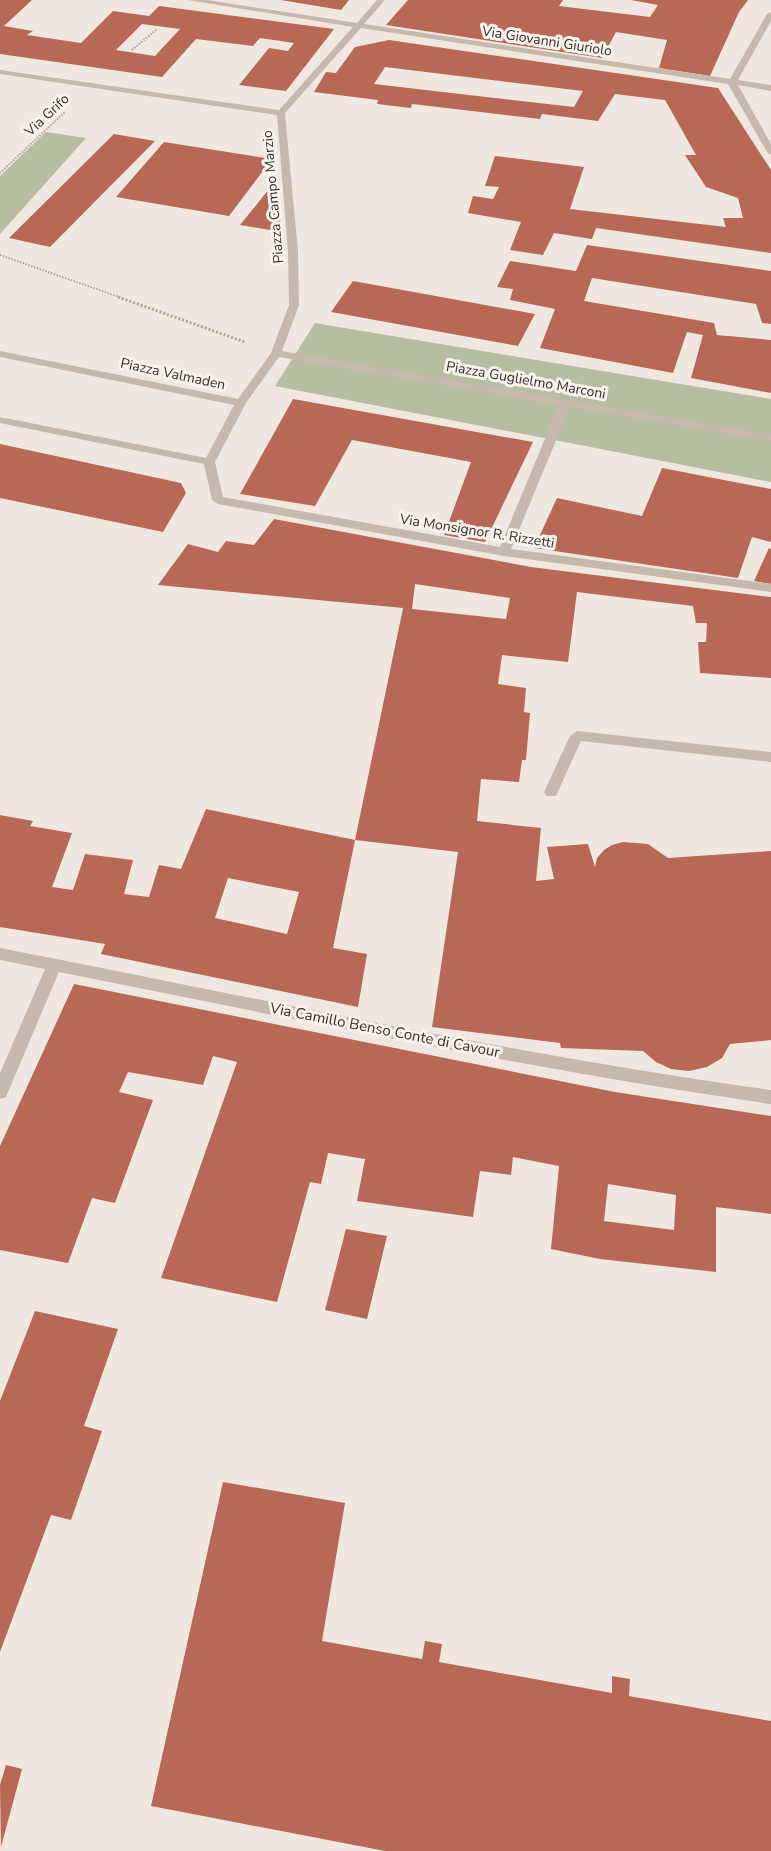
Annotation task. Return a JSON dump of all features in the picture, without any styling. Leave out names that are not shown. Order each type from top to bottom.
[{"type":"street","name":"Via Giovanni Giuriolo","points":[[192,0],[771,88]]},
{"type":"street","points":[[281,113],[381,0]]},
{"type":"street","points":[[771,14],[732,82],[771,152]]},
{"type":"street","name":"Piazza Campo Marzio","points":[[0,72],[281,113],[293,252],[294,305],[276,353],[242,404]]},
{"type":"street","name":"Piazza Guglielmo Marconi","points":[[276,353],[771,438]]},
{"type":"street","name":"Piazza Valmaden","points":[[0,354],[242,404],[209,462]]},
{"type":"street","points":[[504,552],[566,402]]},
{"type":"street","points":[[0,420],[209,462]]},
{"type":"street","name":"Via Monsignor R. Rizzetti","points":[[209,462],[218,500],[504,552],[771,588]]},
{"type":"street","points":[[551,792],[577,736],[771,757]]},
{"type":"street","name":"Via Camillo Benso Conte di Cavour","points":[[0,954],[400,1034],[674,1084],[771,1096]]},
{"type":"street","points":[[0,1092],[55,964]]},
{"type":"path","points":[[132,50],[157,29]]},
{"type":"path","name":"Via Grifo","points":[[0,173],[92,86]]},
{"type":"path","points":[[0,255],[276,353]]},
{"type":"green space","points":[[46,132],[86,138],[0,234],[0,176]]},
{"type":"green space","points":[[315,323],[771,399],[771,482],[275,386]]},
{"type":"building","points":[[0,0],[32,0],[4,26],[33,31],[27,35],[81,43],[113,11],[149,16],[159,6],[334,29],[286,91],[239,85],[269,48],[288,51],[294,43],[260,38],[253,46],[196,39],[162,77],[0,54]],"holes":[[[142,24],[180,29],[155,56],[116,50]]]},
{"type":"building","points":[[281,0],[349,0],[341,10]]},
{"type":"building","points":[[408,0],[563,0],[559,6],[650,17],[658,5],[631,0],[748,0],[739,12],[710,76],[659,68],[667,40],[616,32],[602,58],[386,25]]},
{"type":"building","points":[[389,40],[718,88],[771,170],[771,253],[596,228],[592,239],[554,233],[543,255],[510,250],[521,222],[468,213],[473,196],[493,199],[499,187],[485,186],[495,156],[584,167],[570,209],[726,227],[723,218],[743,218],[738,198],[706,187],[685,155],[696,155],[665,100],[615,94],[598,121],[542,114],[540,119],[412,104],[411,108],[377,104],[378,100],[314,92],[326,72],[336,73],[355,47]],"holes":[[[385,67],[583,91],[574,107],[374,84]]]},
{"type":"building","points":[[114,134],[155,141],[50,247],[9,238]]},
{"type":"building","points":[[164,142],[272,159],[229,216],[116,197]]},
{"type":"building","points":[[274,183],[282,232],[240,225]]},
{"type":"building","points":[[587,245],[771,271],[771,324],[762,323],[756,304],[592,278],[584,301],[714,323],[717,335],[771,340],[771,393],[691,378],[703,335],[687,332],[673,373],[540,348],[555,309],[510,300],[513,289],[497,287],[510,261],[576,271]]},
{"type":"building","points":[[353,281],[535,314],[518,346],[331,312]]},
{"type":"building","points":[[293,399],[533,442],[485,542],[444,535],[471,462],[352,440],[315,506],[240,494]]},
{"type":"building","points":[[0,444],[181,483],[186,493],[163,532],[0,498]]},
{"type":"building","points":[[662,468],[771,489],[771,542],[752,537],[738,578],[534,548],[557,498],[642,516]]},
{"type":"building","points":[[274,519],[531,567],[771,597],[771,678],[700,673],[698,642],[706,642],[707,623],[696,623],[693,606],[577,592],[568,662],[502,655],[498,684],[526,688],[524,712],[530,713],[526,760],[522,760],[519,782],[481,779],[477,821],[541,828],[536,881],[554,879],[547,847],[588,844],[595,867],[597,858],[604,850],[623,842],[648,844],[668,858],[771,851],[771,1040],[730,1044],[722,1058],[707,1067],[689,1071],[671,1069],[656,1062],[643,1051],[561,1048],[560,1043],[432,1027],[458,852],[355,840],[403,608],[158,585],[188,544],[218,552],[226,541],[254,545]],"holes":[[[415,584],[510,598],[506,619],[412,609]]]},
{"type":"building","points":[[769,548],[771,549],[771,584],[754,581]]},
{"type":"building","points":[[206,809],[355,840],[333,948],[367,954],[358,1007],[101,954],[105,944],[0,927],[0,815],[33,821],[30,826],[72,833],[52,887],[73,890],[85,854],[133,860],[124,894],[149,897],[159,865],[181,869]],"holes":[[[228,878],[299,892],[287,934],[215,918]]]},
{"type":"building","points":[[74,984],[615,1092],[771,1116],[771,1214],[716,1207],[716,1272],[600,1259],[551,1249],[559,1166],[513,1157],[511,1175],[480,1171],[473,1217],[357,1201],[365,1159],[328,1153],[321,1184],[310,1182],[277,1302],[161,1278],[237,1062],[213,1056],[203,1085],[128,1072],[119,1092],[153,1100],[115,1203],[92,1198],[68,1263],[0,1250],[0,1146]],"holes":[[[608,1184],[676,1195],[674,1230],[604,1221]]]},
{"type":"building","points":[[346,1229],[387,1236],[367,1319],[325,1310]]},
{"type":"building","points":[[35,1311],[118,1329],[84,1426],[102,1431],[71,1520],[51,1515],[0,1652],[0,1401]]},
{"type":"building","points":[[223,1482],[345,1503],[322,1641],[422,1659],[425,1641],[442,1644],[439,1662],[612,1693],[612,1676],[630,1679],[629,1696],[771,1721],[771,1851],[385,1851],[151,1806]]},
{"type":"building","points":[[6,1765],[22,1769],[1,1847],[0,1785]]}]
